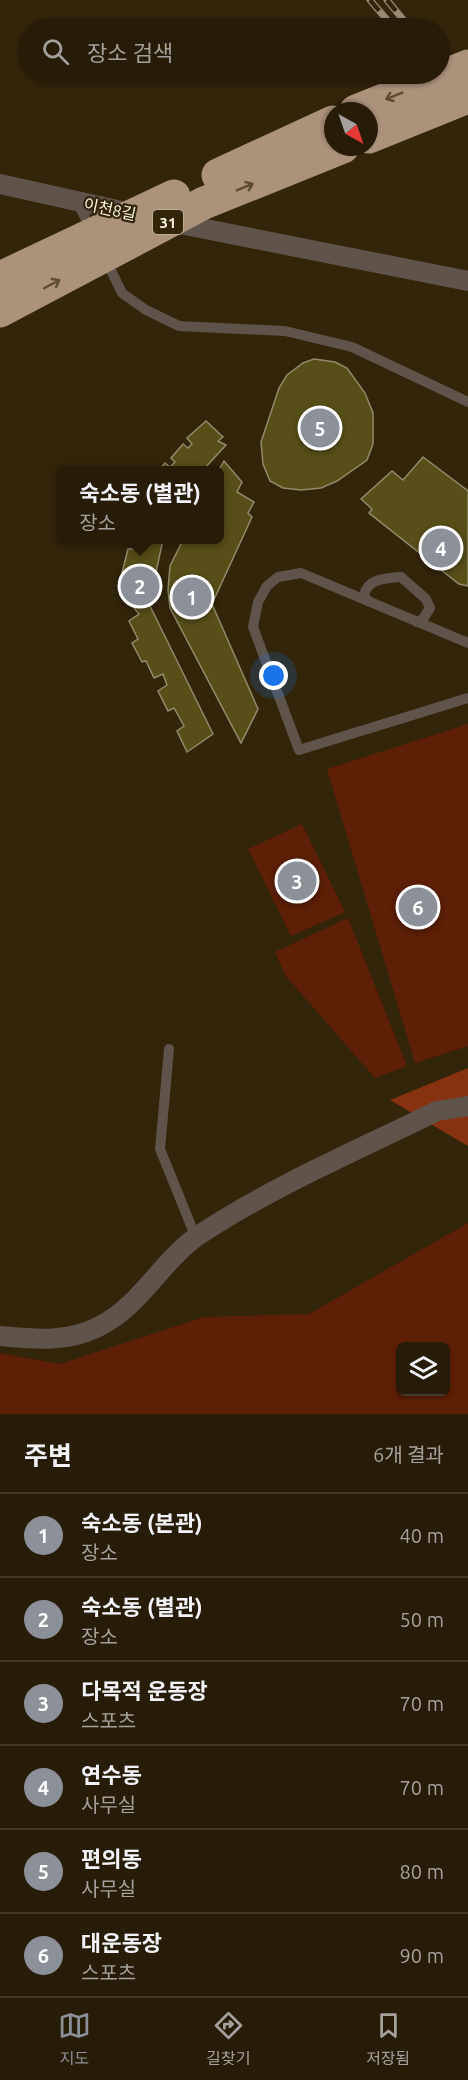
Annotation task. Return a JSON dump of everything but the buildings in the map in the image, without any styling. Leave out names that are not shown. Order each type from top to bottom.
[{"type":"highway","points":[[450,73],[468,66]]},
{"type":"highway","points":[[378,102],[423,84]]},
{"type":"highway","points":[[378,132],[468,97]]},
{"type":"highway","name":"31","points":[[0,278],[324,126]]},
{"type":"highway","name":"31","points":[[0,311],[204,203],[324,155]]},
{"type":"street","name":"이천8길","points":[[0,184],[220,232],[468,281]]},
{"type":"street","points":[[0,1336],[57,1340],[98,1327],[130,1305],[196,1238],[234,1213],[437,1111],[468,1106]]},
{"type":"lane","points":[[77,202],[122,293],[146,310],[179,326],[285,331],[352,347],[468,402]]},
{"type":"lane","points":[[468,643],[301,573],[278,577],[267,586],[258,602],[253,627],[298,750],[468,698]]},
{"type":"lane","points":[[368,601],[364,595],[366,588],[372,582],[401,578],[426,599],[430,608],[423,619],[417,622]]},
{"type":"lane","points":[[169,1049],[160,1149],[196,1238]]},
{"type":"shaded area","points":[[468,724],[468,1046],[415,1063],[327,769]]},
{"type":"shaded area","points":[[302,824],[345,912],[291,936],[248,849]]},
{"type":"shaded area","points":[[348,918],[407,1066],[375,1078],[285,975],[275,952]]},
{"type":"shaded area","points":[[468,1068],[468,1146],[390,1100]]},
{"type":"shaded area","points":[[468,1223],[468,1414],[0,1414],[0,1353],[60,1364],[204,1317],[309,1314]]},
{"type":"railway","points":[[370,0],[385,18]]},
{"type":"railway","points":[[387,0],[402,18]]},
{"type":"railway","points":[[450,73],[468,91]]},
{"type":"railway","points":[[443,84],[468,110]]},
{"type":"place","name":"편의동","points":[[320,428]]},
{"type":"place","name":"연수동","points":[[441,548]]},
{"type":"place","name":"숙소동 (별관)","points":[[140,586]]},
{"type":"place","name":"숙소동 (본관)","points":[[192,597]]},
{"type":"place","name":"다목적 운동장","points":[[297,881]]},
{"type":"place","name":"대운동장","points":[[418,907]]}]
